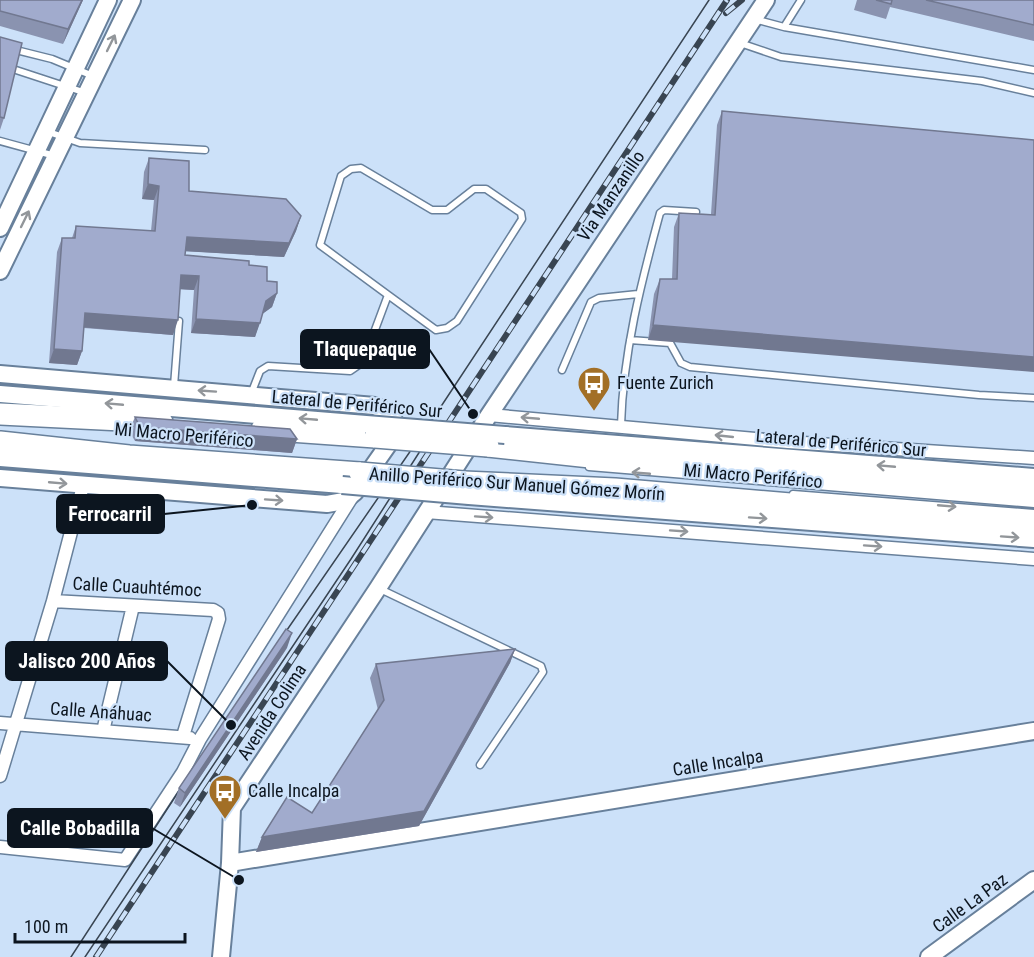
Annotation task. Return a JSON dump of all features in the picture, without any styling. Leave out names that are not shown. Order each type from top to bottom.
[{"type":"highway","name":"Anillo Periférico Sur Manuel Gómez Morín","points":[[0,414],[371,431],[496,441],[618,460],[1034,492]]},
{"type":"highway","name":"Anillo Periférico Sur Manuel Gómez Morín","points":[[0,442],[352,484],[467,489],[627,490],[1034,525]]},
{"type":"street","points":[[0,228],[108,0]]},
{"type":"street","points":[[0,271],[132,0]]},
{"type":"street","name":"Via Manzanillo","points":[[426,512],[766,0]]},
{"type":"street","points":[[0,374],[375,406],[388,412],[397,429],[395,435],[352,484],[183,772],[125,860],[0,847]]},
{"type":"street","name":"Lateral de Periférico Sur","points":[[0,394],[371,431]]},
{"type":"street","points":[[489,415],[788,442],[1034,458]]},
{"type":"street","name":"Lateral de Periférico Sur","points":[[496,441],[1034,477]]},
{"type":"street","points":[[0,458],[352,484]]},
{"type":"street","points":[[0,478],[327,504],[344,501],[352,484]]},
{"type":"street","points":[[0,776],[53,600],[83,486]]},
{"type":"street","points":[[467,489],[1034,539]]},
{"type":"street","points":[[426,512],[1034,558]]},
{"type":"street","name":"Avenida Colima","points":[[221,957],[230,863],[232,808],[426,512]]},
{"type":"street","name":"Calle Cuauhtémoc","points":[[53,600],[213,610],[218,613],[219,619],[183,736]]},
{"type":"street","points":[[103,731],[133,606]]},
{"type":"street","name":"Calle Anáhuac","points":[[0,723],[183,736],[200,740]]},
{"type":"street","name":"Calle Incalpa","points":[[230,863],[1034,731]]},
{"type":"street","name":"Calle La Paz","points":[[931,956],[1034,880]]},
{"type":"lane","points":[[784,27],[801,0]]},
{"type":"lane","points":[[754,19],[784,27],[1034,70]]},
{"type":"lane","points":[[737,42],[781,57],[982,81],[1034,93]]},
{"type":"lane","points":[[0,46],[52,59],[94,76]]},
{"type":"lane","points":[[16,70],[86,93]]},
{"type":"lane","points":[[46,130],[80,142],[205,150]]},
{"type":"lane","points":[[0,141],[56,156]]},
{"type":"lane","points":[[361,168],[432,210],[447,210],[474,189],[479,188],[486,189],[521,213],[522,219],[457,321],[447,328],[436,330],[388,295],[320,245],[341,176],[351,169],[361,168]]},
{"type":"lane","points":[[621,426],[622,393],[638,294],[660,213],[664,210],[696,212]]},
{"type":"lane","points":[[562,370],[591,302],[599,298],[638,294]]},
{"type":"lane","points":[[251,394],[260,371],[268,366],[350,371],[363,362],[388,295]]},
{"type":"lane","points":[[174,389],[179,321]]},
{"type":"lane","points":[[630,340],[670,343],[681,363],[690,367],[979,395],[1034,398]]},
{"type":"lane","name":"Mi Macro Periférico","points":[[57,424],[162,429]]},
{"type":"lane","name":"Mi Macro Periférico","points":[[583,467],[1034,504]]},
{"type":"lane","name":"Mi Macro Periférico","points":[[790,494],[1034,513]]},
{"type":"lane","points":[[378,588],[541,666],[543,672],[480,765]]},
{"type":"building","points":[[0,0],[82,0],[68,29],[0,11]]},
{"type":"building","points":[[876,0],[892,0],[891,4]]},
{"type":"building","points":[[926,0],[1034,0],[1034,25]]},
{"type":"building","points":[[0,37],[22,43],[4,118],[0,117]]},
{"type":"building","points":[[722,111],[1034,140],[1034,357],[653,325],[660,279],[677,279],[679,213],[715,215]]},
{"type":"building","points":[[149,158],[189,161],[189,191],[286,199],[301,216],[289,243],[187,237],[185,255],[249,261],[249,265],[267,267],[267,281],[277,282],[277,293],[266,301],[260,323],[196,319],[199,276],[181,275],[178,320],[85,313],[82,351],[54,349],[62,238],[75,238],[76,226],[155,231],[159,186],[148,184]]},
{"type":"building","points":[[135,417],[290,429],[297,439],[140,427]]},
{"type":"building","points":[[286,629],[292,633],[185,793],[179,788]]},
{"type":"building","points":[[515,649],[424,811],[262,837],[287,797],[312,813],[384,700],[376,664]]},
{"type":"tram line","points":[[278,643],[438,411],[709,0]]},
{"type":"tram line","points":[[85,957],[351,559],[422,448]]},
{"type":"tram line","points":[[71,957],[188,777]]},
{"type":"railway","points":[[96,957],[727,0]]},
{"type":"railway","points":[[726,13],[742,0]]},
{"type":"place","name":"Fuente Zurich","points":[[594,412]]},
{"type":"place","name":"Tlaquepaque","points":[[473,414]]},
{"type":"place","name":"Ferrocarril","points":[[252,505]]},
{"type":"place","name":"Jalisco 200 Años","points":[[231,725]]},
{"type":"place","name":"Calle Incalpa","points":[[225,820]]},
{"type":"place","name":"Calle Bobadilla","points":[[239,880]]}]
